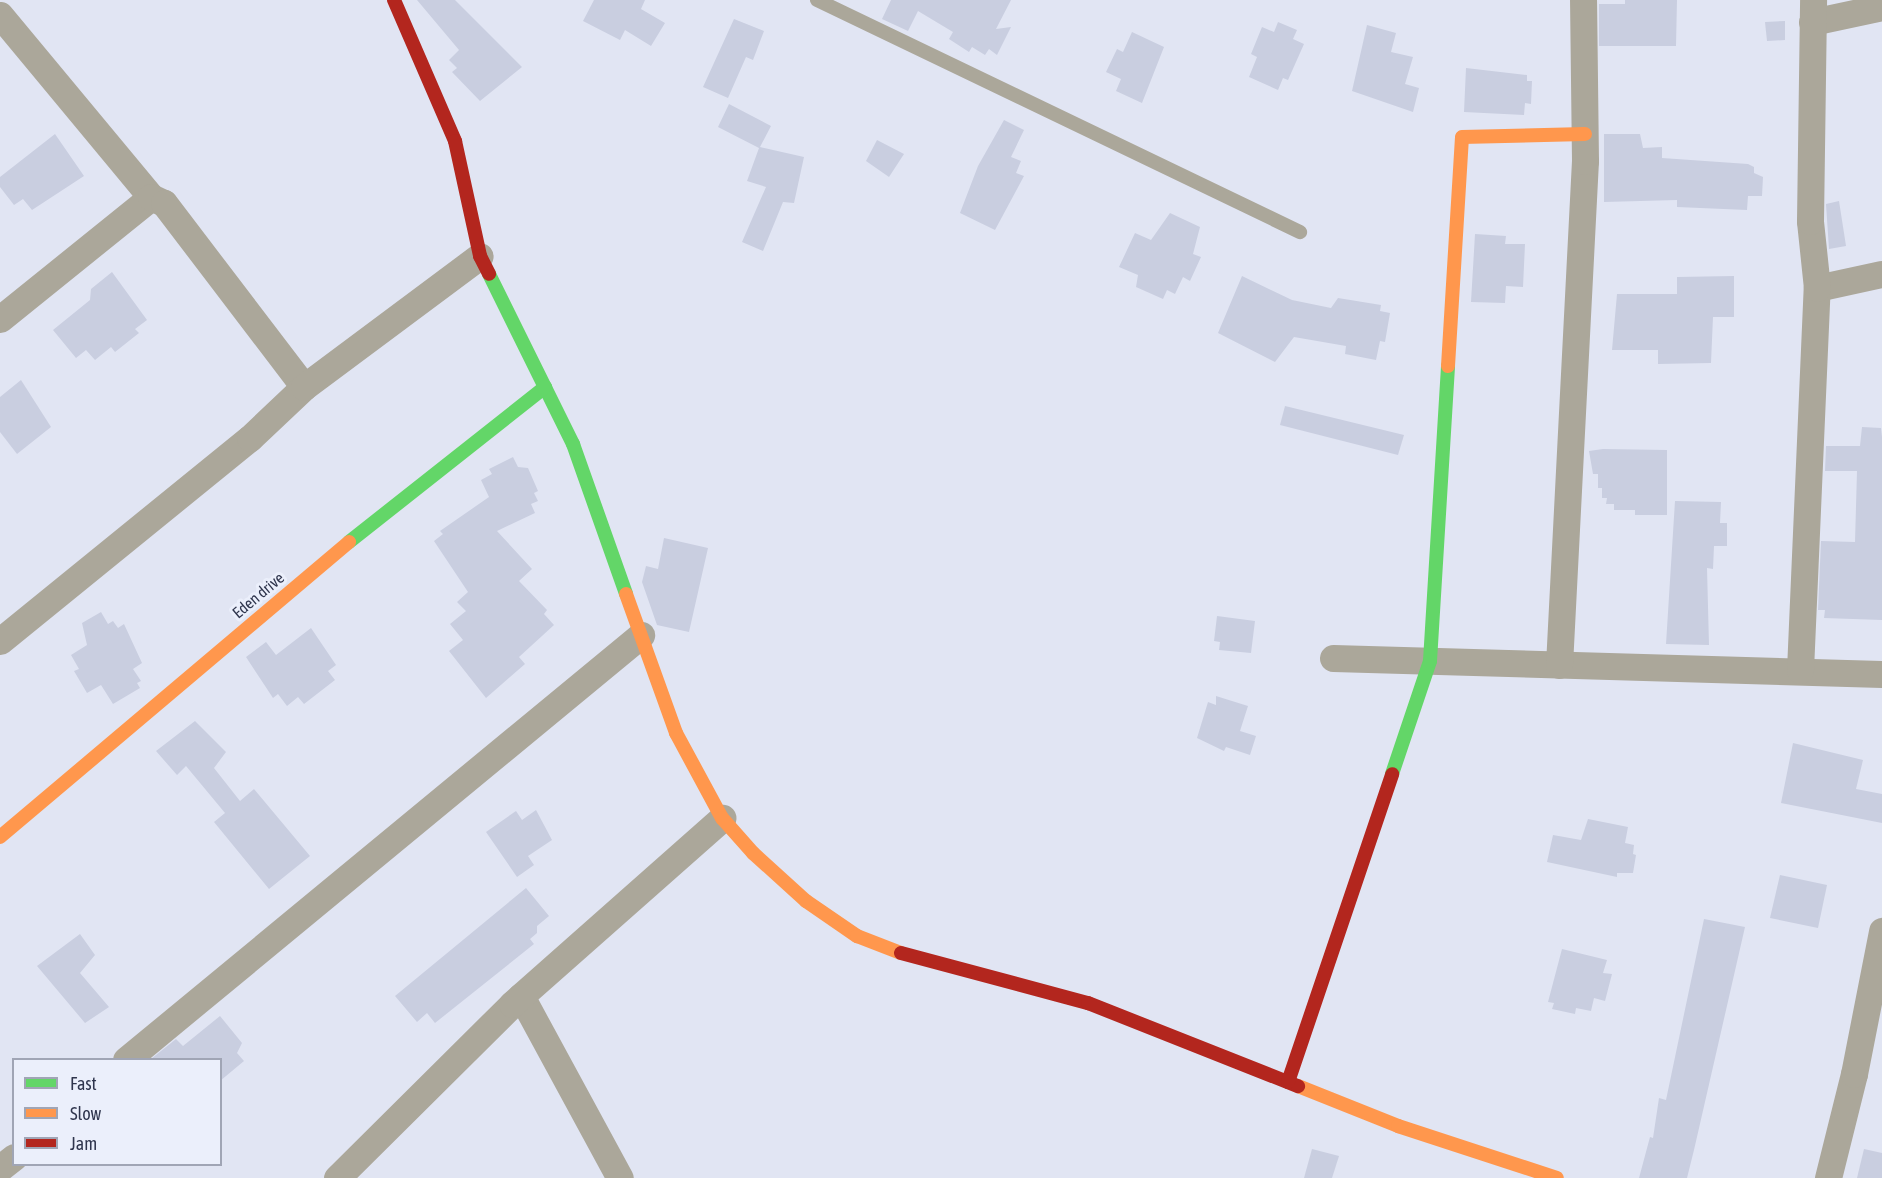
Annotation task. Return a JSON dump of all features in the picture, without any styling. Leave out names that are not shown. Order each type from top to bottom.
[{"type":"street","points":[[394,0],[454,141],[480,256],[573,444],[676,733],[722,818],[753,853],[806,901],[857,936],[909,956],[1089,1003],[1517,1171],[1557,1178]]},
{"type":"street","points":[[1559,665],[1585,134],[1583,0]]},
{"type":"street","points":[[1800,670],[1817,288],[1810,220],[1813,11],[1882,7]]},
{"type":"street","points":[[0,15],[151,196],[164,203],[304,387]]},
{"type":"street","points":[[1288,1082],[1430,661],[1462,136],[1585,134]]},
{"type":"street","points":[[0,319],[151,196]]},
{"type":"street","points":[[0,641],[250,438],[304,387],[480,256]]},
{"type":"street","points":[[1817,288],[1882,274]]},
{"type":"street","name":"Eden drive","points":[[0,837],[276,600],[545,387]]},
{"type":"street","points":[[127,1058],[641,635]]},
{"type":"street","points":[[1333,658],[1882,674]]},
{"type":"street","points":[[337,1178],[521,996],[722,818]]},
{"type":"street","points":[[1828,1178],[1854,1074],[1882,931]]},
{"type":"street","points":[[521,996],[620,1178]]},
{"type":"street","points":[[0,1168],[12,1159]]},
{"type":"lane","points":[[817,0],[1300,232]]},
{"type":"building","points":[[417,0],[455,0],[522,67],[480,101],[452,72],[457,68],[449,60],[459,50]]},
{"type":"building","points":[[594,0],[645,0],[641,9],[665,23],[651,46],[625,30],[620,40],[583,21]]},
{"type":"building","points":[[891,0],[1011,0],[996,29],[1011,27],[997,55],[989,49],[985,55],[972,47],[969,52],[949,39],[953,32],[918,11],[908,31],[882,19]]},
{"type":"building","points":[[1625,0],[1677,0],[1676,46],[1599,46],[1599,4],[1625,4]]},
{"type":"building","points":[[734,19],[764,31],[753,60],[746,57],[728,98],[703,87]]},
{"type":"building","points":[[1785,21],[1785,40],[1767,41],[1765,22]]},
{"type":"building","points":[[1278,22],[1297,30],[1293,39],[1304,44],[1288,80],[1283,78],[1278,90],[1249,77],[1257,57],[1251,54],[1262,27],[1274,32]]},
{"type":"building","points":[[1367,25],[1396,33],[1391,52],[1413,57],[1405,84],[1419,88],[1413,112],[1352,91]]},
{"type":"building","points":[[1132,32],[1164,47],[1142,103],[1116,91],[1121,79],[1106,72],[1117,49],[1123,52]]},
{"type":"building","points":[[1466,68],[1527,75],[1527,81],[1532,81],[1531,104],[1525,103],[1524,115],[1464,112]]},
{"type":"building","points":[[729,104],[771,126],[760,147],[804,157],[794,203],[783,202],[763,251],[742,242],[766,187],[747,181],[759,148],[718,127]]},
{"type":"building","points":[[1004,120],[1024,130],[1011,157],[1021,161],[1016,173],[1024,176],[995,230],[960,213],[978,166]]},
{"type":"building","points":[[55,134],[84,176],[32,210],[23,199],[14,205],[0,187],[0,177]]},
{"type":"building","points":[[1604,134],[1640,134],[1643,148],[1662,147],[1662,158],[1748,164],[1754,167],[1754,173],[1763,177],[1762,196],[1748,196],[1747,210],[1677,207],[1677,200],[1604,202]]},
{"type":"building","points":[[877,140],[904,154],[889,177],[866,161]]},
{"type":"building","points":[[1839,201],[1846,246],[1829,249],[1826,204]]},
{"type":"building","points":[[1170,213],[1200,227],[1193,254],[1201,257],[1190,281],[1183,277],[1175,294],[1167,290],[1163,299],[1136,287],[1138,275],[1119,267],[1135,233],[1151,240]]},
{"type":"building","points":[[1475,234],[1506,236],[1505,244],[1525,244],[1523,287],[1506,286],[1505,303],[1471,302]]},
{"type":"building","points":[[112,272],[147,320],[135,329],[139,333],[115,352],[111,347],[95,360],[86,350],[76,358],[53,330],[90,300],[91,289]]},
{"type":"building","points":[[1242,276],[1292,300],[1331,308],[1338,298],[1381,305],[1380,311],[1390,313],[1385,342],[1380,341],[1376,360],[1345,354],[1346,346],[1294,337],[1275,362],[1218,333]]},
{"type":"building","points":[[1734,276],[1734,317],[1713,317],[1711,363],[1658,364],[1658,350],[1612,350],[1617,294],[1677,294],[1677,277]]},
{"type":"building","points":[[21,380],[51,427],[17,454],[0,432],[0,397]]},
{"type":"building","points":[[1285,406],[1404,435],[1398,455],[1280,425]]},
{"type":"building","points":[[1862,427],[1881,428],[1882,437],[1882,620],[1824,618],[1825,610],[1818,610],[1821,541],[1855,542],[1857,471],[1825,471],[1826,446],[1860,446]]},
{"type":"building","points":[[1603,449],[1667,450],[1667,515],[1635,515],[1635,510],[1614,510],[1614,504],[1606,504],[1607,498],[1602,498],[1602,488],[1598,488],[1598,474],[1593,474],[1589,451]]},
{"type":"building","points":[[513,457],[518,467],[528,468],[538,491],[534,493],[538,501],[531,504],[535,513],[497,531],[532,569],[519,581],[547,610],[544,614],[554,625],[519,657],[525,664],[486,698],[449,651],[463,640],[450,624],[466,611],[457,602],[468,592],[434,541],[443,534],[440,531],[489,497],[481,480],[492,474],[489,469]]},
{"type":"building","points":[[1675,501],[1721,502],[1720,523],[1727,523],[1727,546],[1714,546],[1713,569],[1707,568],[1709,645],[1666,644]]},
{"type":"building","points":[[664,538],[708,548],[689,632],[657,625],[642,582],[646,566],[658,569]]},
{"type":"building","points":[[101,612],[108,624],[113,621],[118,628],[124,624],[142,663],[133,669],[141,681],[137,683],[140,688],[113,704],[101,685],[87,693],[74,671],[79,669],[71,655],[87,645],[82,623]]},
{"type":"building","points":[[1217,616],[1255,621],[1251,653],[1219,650],[1220,642],[1214,641]]},
{"type":"building","points":[[311,628],[336,665],[328,671],[335,680],[304,704],[298,697],[287,706],[278,694],[273,698],[246,657],[266,642],[276,655]]},
{"type":"building","points":[[1216,696],[1248,706],[1240,731],[1256,736],[1250,755],[1226,747],[1224,751],[1197,738],[1208,702],[1216,705]]},
{"type":"building","points":[[195,721],[226,752],[214,768],[240,801],[254,789],[310,856],[269,889],[214,822],[225,813],[186,766],[177,775],[156,751]]},
{"type":"building","points":[[1793,743],[1863,760],[1856,789],[1882,794],[1882,823],[1781,803]]},
{"type":"building","points":[[536,810],[552,840],[528,856],[534,865],[517,877],[486,832],[516,811],[522,820]]},
{"type":"building","points":[[1588,819],[1628,827],[1625,843],[1634,845],[1633,854],[1636,855],[1633,873],[1617,873],[1617,877],[1547,862],[1553,835],[1581,840]]},
{"type":"building","points":[[1780,875],[1827,885],[1818,928],[1770,918]]},
{"type":"building","points":[[526,888],[549,916],[537,926],[537,933],[530,939],[534,944],[435,1023],[427,1013],[417,1022],[395,996]]},
{"type":"building","points":[[1704,919],[1745,927],[1687,1178],[1639,1178],[1650,1137],[1653,1138],[1659,1098],[1666,1100]]},
{"type":"building","points":[[80,934],[95,955],[80,973],[109,1007],[85,1023],[37,966]]},
{"type":"building","points":[[1562,949],[1607,960],[1603,973],[1612,974],[1605,1001],[1594,998],[1591,1011],[1576,1008],[1575,1014],[1552,1009],[1554,1003],[1548,1002]]},
{"type":"building","points":[[220,1016],[242,1043],[237,1053],[244,1061],[222,1079],[222,1058],[152,1058],[176,1039],[183,1046]]},
{"type":"building","points":[[1312,1149],[1339,1156],[1332,1178],[1304,1178]]},
{"type":"building","points":[[1864,1149],[1882,1153],[1882,1178],[1857,1178]]},
{"type":"traffic: fast","points":[[489,274],[573,444],[626,594]]},
{"type":"traffic: fast","points":[[1392,774],[1430,661],[1448,366]]},
{"type":"traffic: fast","points":[[349,542],[545,387]]},
{"type":"traffic: slow","points":[[1448,366],[1462,137],[1585,134]]},
{"type":"traffic: slow","points":[[0,837],[349,542]]},
{"type":"traffic: slow","points":[[626,594],[676,733],[722,818],[753,853],[806,901],[857,936],[901,953]]},
{"type":"traffic: slow","points":[[1298,1086],[1398,1126],[1557,1178]]},
{"type":"traffic: jam","points":[[394,0],[455,141],[480,256],[489,274]]},
{"type":"traffic: jam","points":[[1288,1082],[1392,774]]},
{"type":"traffic: jam","points":[[901,953],[1088,1003],[1298,1086]]}]
